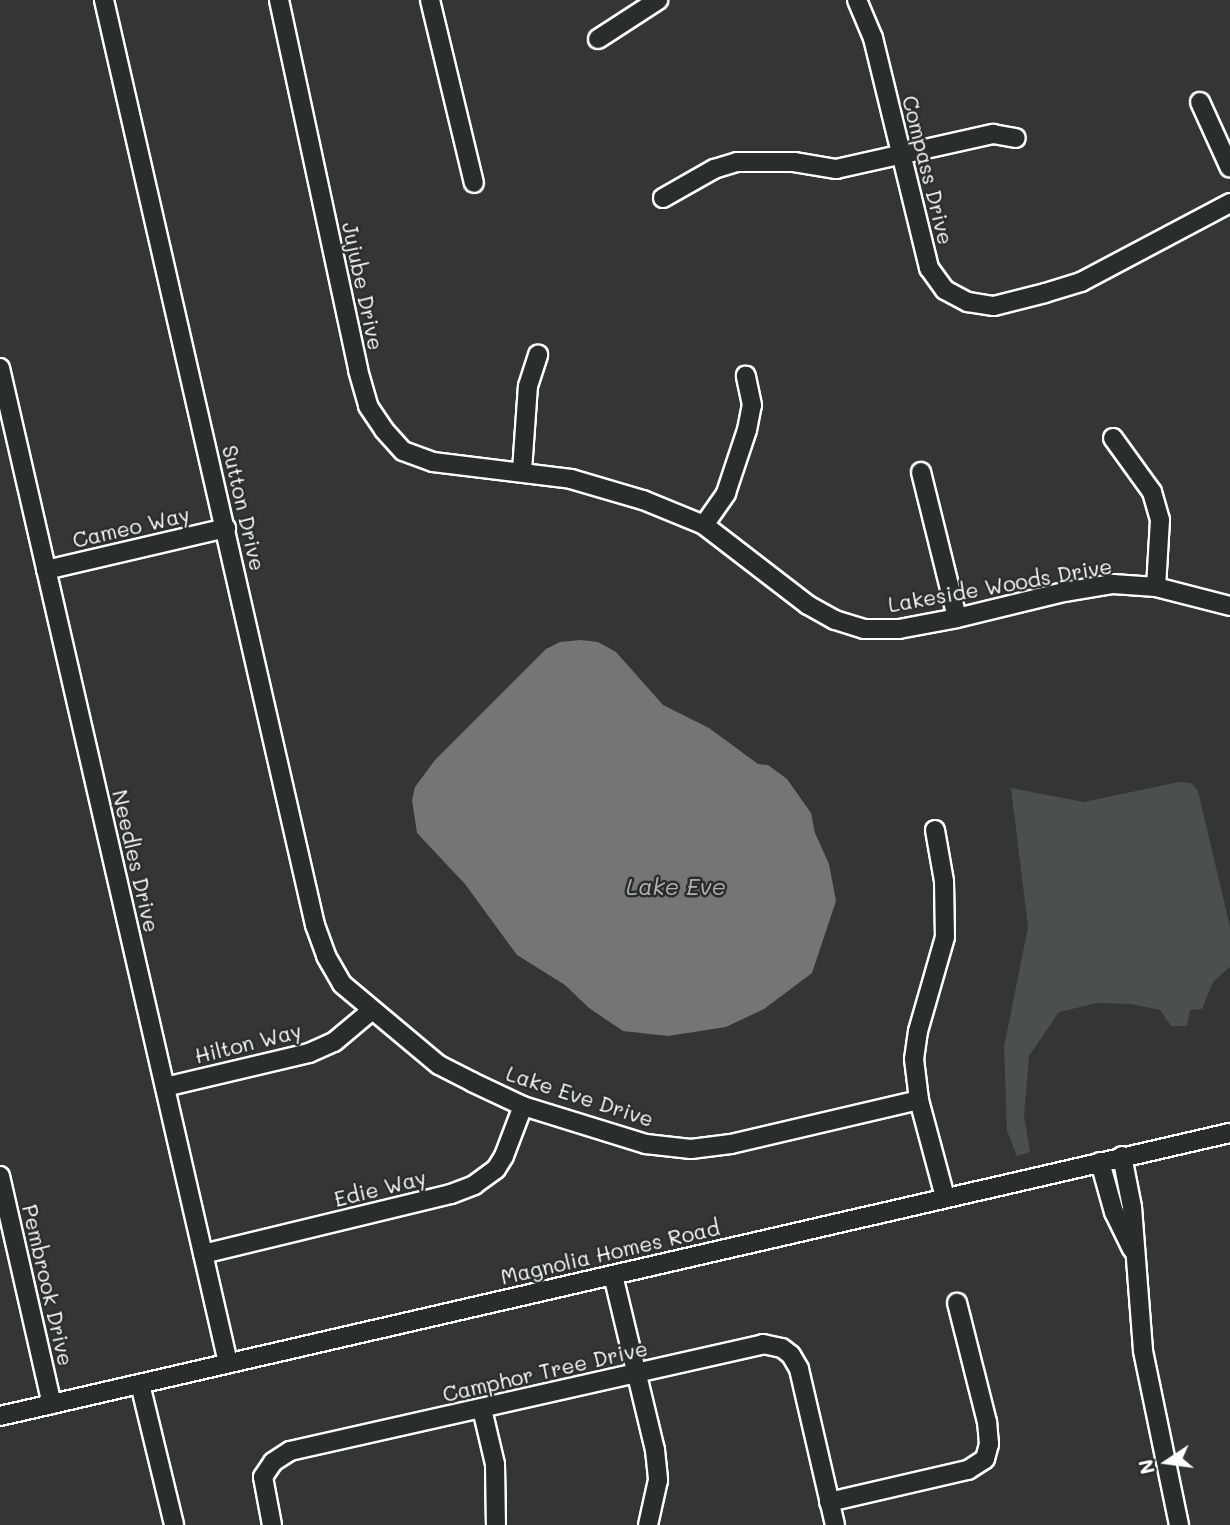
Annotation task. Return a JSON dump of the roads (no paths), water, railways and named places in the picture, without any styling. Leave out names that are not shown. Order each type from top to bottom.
[{"type":"street","name":"Sutton Drive","points":[[104,0],[315,925],[342,984],[371,1011]]},
{"type":"street","name":"Jujube Drive","points":[[279,0],[368,406],[384,430],[403,451],[433,462],[522,471]]},
{"type":"street","points":[[430,0],[474,183]]},
{"type":"street","points":[[598,39],[658,0]]},
{"type":"street","name":"Compass Drive","points":[[857,0],[873,38],[929,268],[945,290],[968,302],[994,306],[1081,282],[1230,203]]},
{"type":"street","points":[[1199,102],[1230,168]]},
{"type":"street","points":[[663,198],[714,169],[737,162],[794,162],[836,169],[993,134],[1016,138]]},
{"type":"street","points":[[522,471],[528,386],[538,355]]},
{"type":"street","name":"Needles Drive","points":[[0,368],[228,1363]]},
{"type":"street","points":[[704,525],[726,493],[740,454],[752,405],[746,376]]},
{"type":"street","points":[[1113,438],[1152,492],[1160,520],[1156,587]]},
{"type":"street","name":"Lakeside Woods Drive","points":[[522,471],[570,479],[643,500],[704,525],[808,605],[835,620],[864,629],[899,629],[1113,584],[1156,587],[1230,606]]},
{"type":"street","points":[[921,472],[957,618]]},
{"type":"street","name":"Cameo Way","points":[[46,570],[226,528]]},
{"type":"street","points":[[935,830],[944,881],[945,937],[918,1031],[914,1059],[919,1100],[945,1197]]},
{"type":"street","name":"Hilton Way","points":[[165,1087],[309,1054],[334,1042],[371,1011]]},
{"type":"street","name":"Lake Eve Drive","points":[[371,1011],[439,1065],[523,1106],[646,1144],[691,1149],[731,1144],[919,1100]]},
{"type":"street","name":"Edie Way","points":[[203,1254],[452,1194],[474,1185],[496,1169],[504,1156],[523,1106]]},
{"type":"street","name":"Magnolia Homes Road","points":[[0,1416],[1230,1132]]},
{"type":"street","points":[[1122,1156],[1130,1196],[1143,1351],[1179,1525]]},
{"type":"street","points":[[1100,1162],[1110,1201],[1135,1255]]},
{"type":"street","name":"Pembrook Drive","points":[[0,1176],[52,1404]]},
{"type":"street","points":[[1110,1201],[1130,1196]]},
{"type":"street","points":[[613,1275],[655,1450],[658,1480],[648,1525]]},
{"type":"street","points":[[835,1525],[829,1502],[968,1470],[985,1459],[989,1444],[987,1422],[957,1303]]},
{"type":"street","name":"Camphor Tree Drive","points":[[272,1525],[263,1477],[274,1462],[290,1451],[763,1344],[782,1348],[792,1355],[799,1369],[829,1502]]},
{"type":"street","points":[[140,1384],[174,1525]]},
{"type":"street","points":[[482,1409],[495,1464],[496,1525]]},
{"type":"water","name":"Lake Eve","points":[[560,642],[598,642],[616,652],[663,705],[709,728],[758,764],[768,765],[787,779],[811,813],[815,833],[829,864],[836,901],[812,973],[764,1009],[726,1027],[668,1036],[623,1031],[589,1008],[565,985],[517,955],[465,884],[417,833],[412,800],[415,787],[435,760],[546,649]]}]
